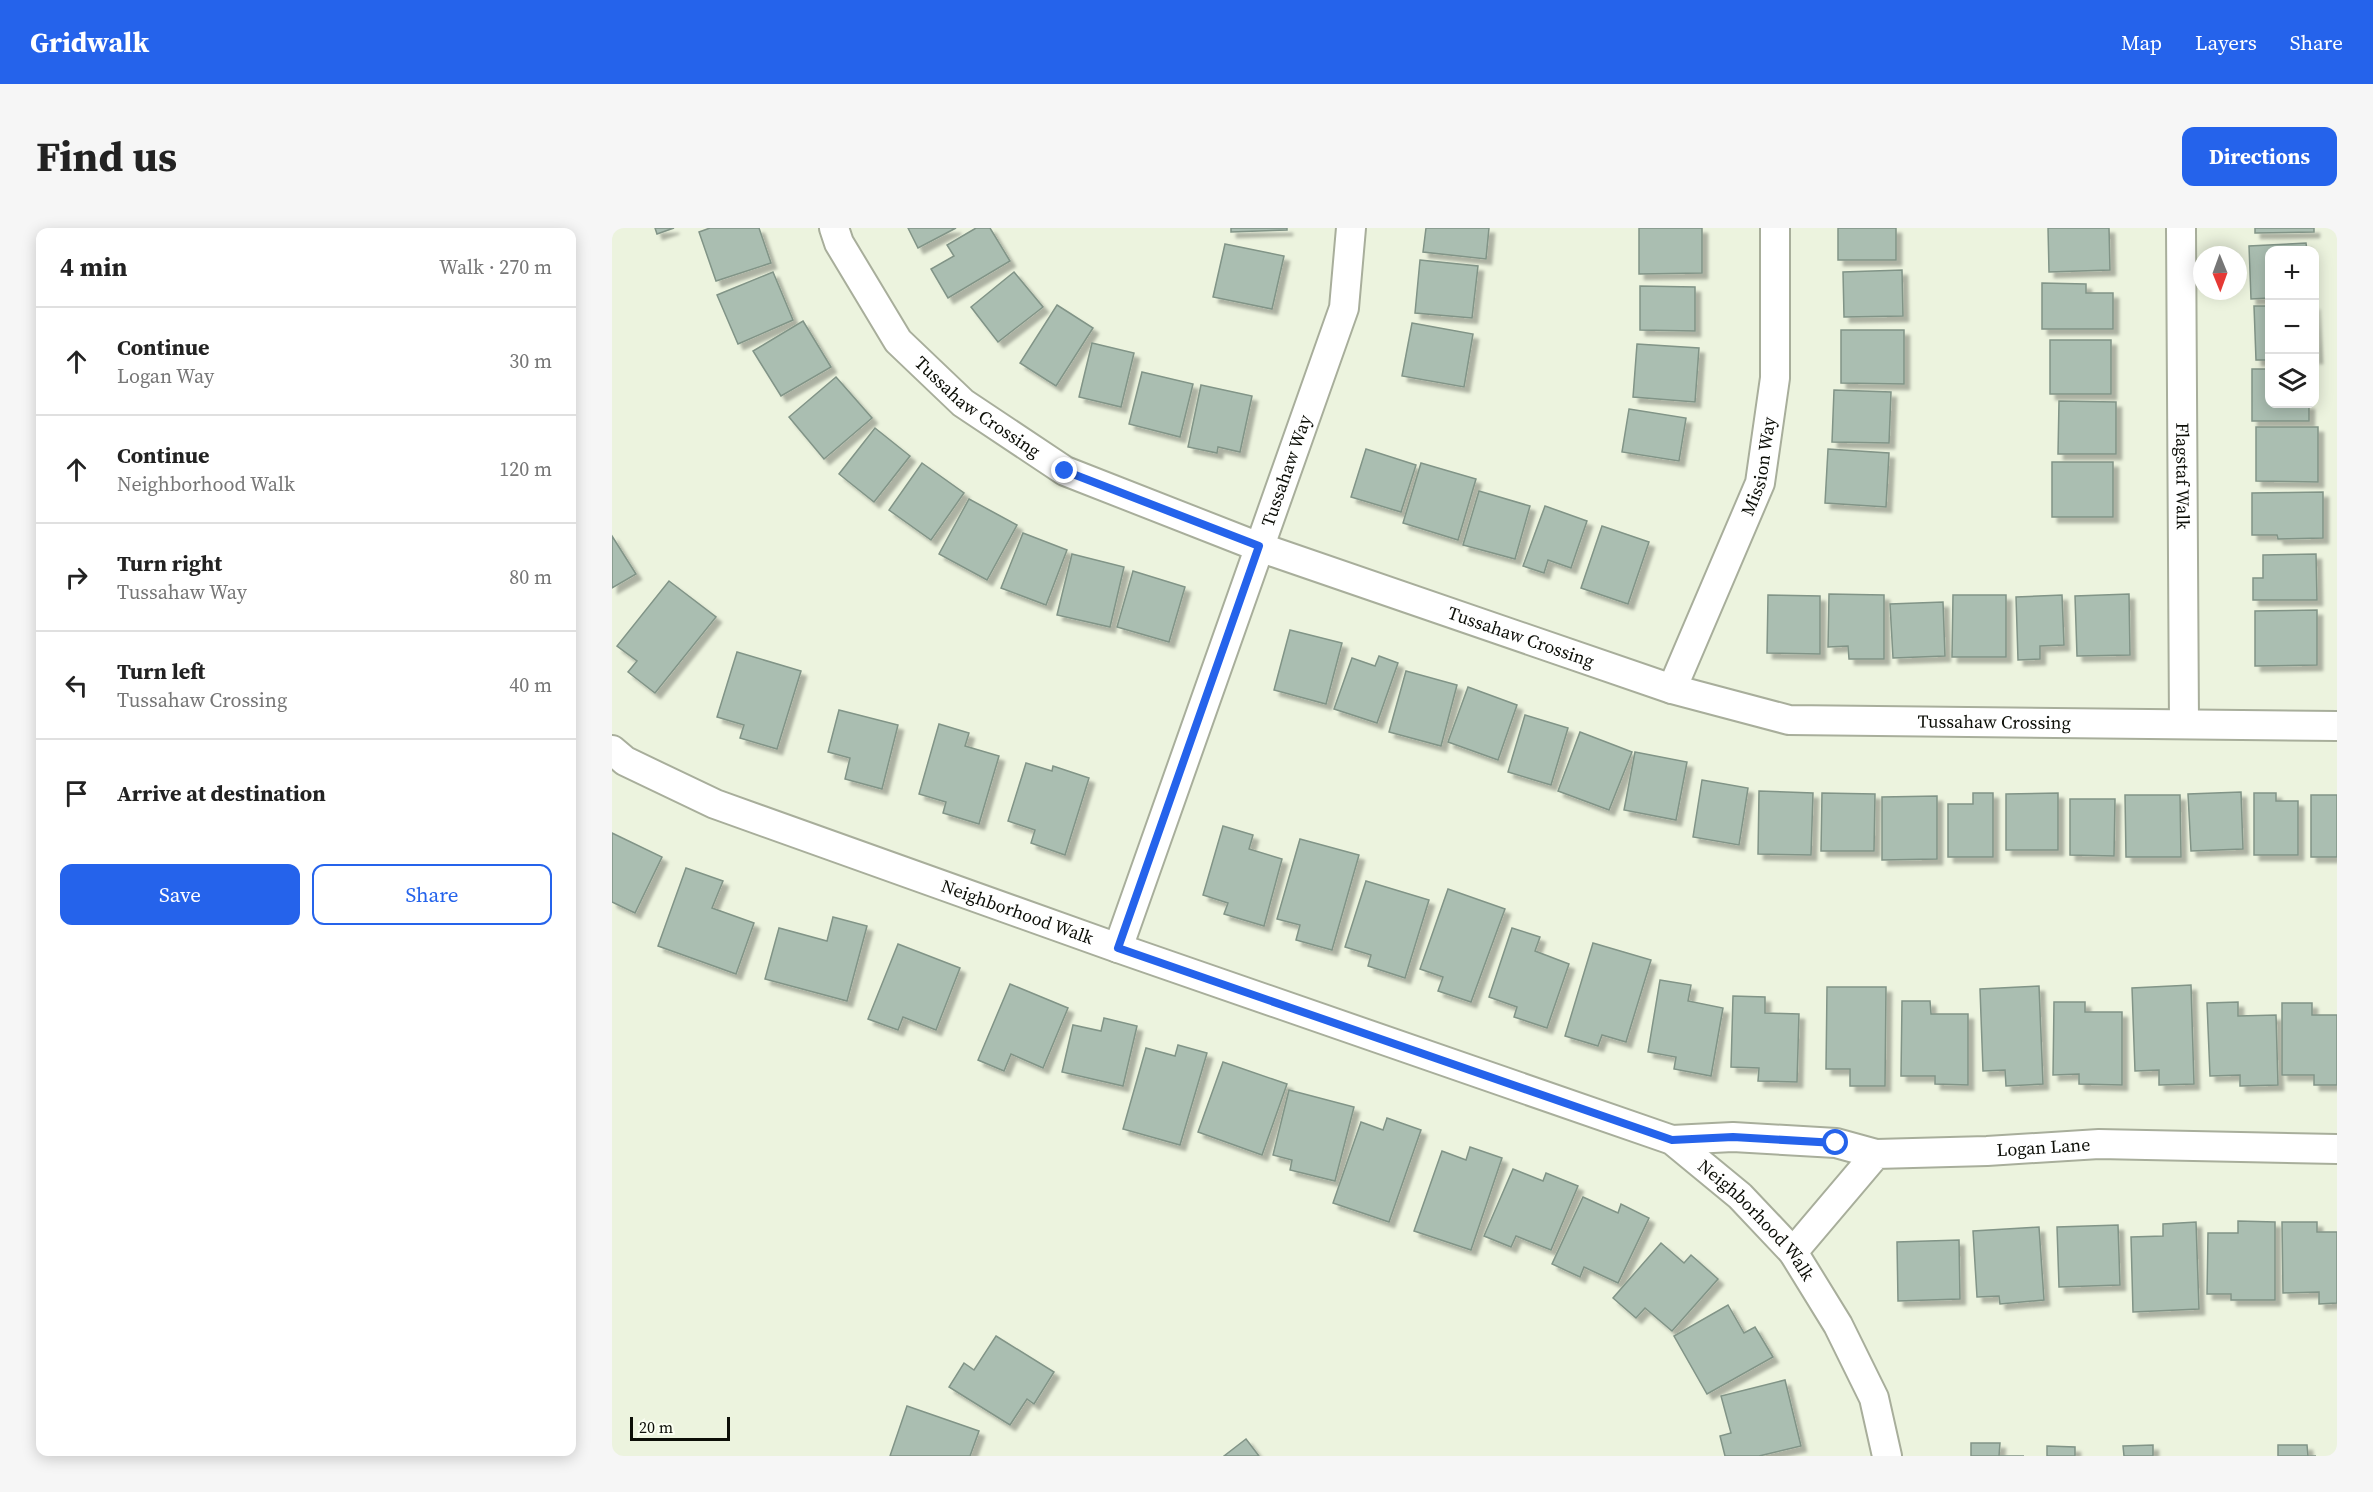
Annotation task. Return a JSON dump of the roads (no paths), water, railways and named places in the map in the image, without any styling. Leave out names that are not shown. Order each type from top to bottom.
[{"type":"street","name":"Tussahaw Crossing","points":[[834,228],[839,243],[898,341],[963,403],[1065,471],[1259,546],[1672,689],[1789,720],[2337,726]]},
{"type":"street","name":"Tussahaw Way","points":[[1118,948],[1344,308],[1351,228]]},
{"type":"street","name":"Mission Way","points":[[1672,689],[1760,483],[1775,378],[1775,228]]},
{"type":"street","name":"Flagstaf Walk","points":[[2181,228],[2184,723]]},
{"type":"street","name":"Neighborhood Walk","points":[[612,750],[625,761],[715,804],[1118,948],[1672,1140],[1740,1196],[1793,1252],[1838,1325],[1874,1398],[1887,1456]]},
{"type":"street","name":"Logan Lane","points":[[1672,1140],[1733,1137],[1836,1143],[1876,1154],[1987,1151],[2099,1144],[2337,1149]]},
{"type":"street","points":[[1793,1252],[1876,1154]]}]
